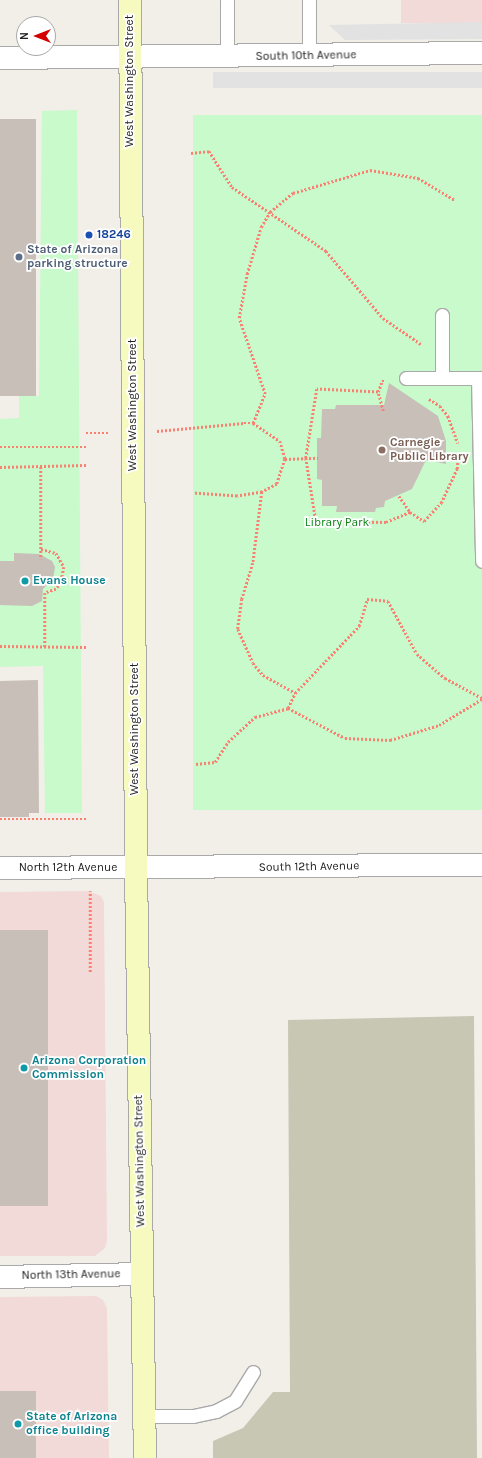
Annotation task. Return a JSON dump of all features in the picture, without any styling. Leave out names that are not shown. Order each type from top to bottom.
[{"type":"main road","name":"West Washington Street","points":[[130,0],[136,868],[145,1458]]},
{"type":"street","name":"South 10th Avenue","points":[[0,58],[227,57],[482,53]]},
{"type":"street","name":"South 12th Avenue","points":[[136,868],[482,865]]},
{"type":"street","name":"North 12th Avenue","points":[[0,868],[136,868]]},
{"type":"street","name":"North 13th Avenue","points":[[0,1277],[142,1274]]},
{"type":"lane","points":[[227,0],[227,57]]},
{"type":"lane","points":[[309,0],[309,56]]},
{"type":"lane","points":[[442,315],[442,378]]},
{"type":"lane","points":[[406,378],[480,378],[482,561]]},
{"type":"lane","points":[[145,1416],[193,1416],[216,1411],[235,1401],[252,1372]]},
{"type":"path","points":[[191,153],[209,151],[232,187],[326,251],[383,318],[423,347]]},
{"type":"path","points":[[252,424],[265,394],[239,318],[247,274],[261,227],[270,212],[293,193],[370,170],[418,178],[455,200]]},
{"type":"path","points":[[383,411],[378,392],[382,380],[388,382]]},
{"type":"path","points":[[378,392],[317,389],[306,458],[316,521],[386,522],[410,512]]},
{"type":"path","points":[[399,496],[410,512],[424,521],[441,503],[455,474],[458,445],[448,416],[440,406],[422,395]]},
{"type":"path","points":[[86,433],[133,432],[252,424],[280,441],[285,459],[277,484],[262,492],[237,496],[194,493]]},
{"type":"path","points":[[0,447],[86,447]]},
{"type":"path","points":[[285,459],[318,458]]},
{"type":"path","points":[[0,467],[86,465]]},
{"type":"path","points":[[41,467],[41,558]]},
{"type":"path","points":[[455,474],[460,473]]},
{"type":"path","points":[[262,492],[254,556],[242,599],[238,629],[253,663],[263,675],[295,692]]},
{"type":"path","points":[[41,549],[56,553],[64,567],[61,583],[56,590],[44,594],[44,647]]},
{"type":"path","points":[[196,764],[215,762],[228,742],[255,716],[288,708],[346,738],[390,740],[439,725],[482,698],[445,678],[417,654],[388,601],[367,599],[359,626],[295,692],[288,708]]},
{"type":"path","points":[[0,646],[88,647]]},
{"type":"path","points":[[0,819],[88,819]]},
{"type":"path","points":[[90,890],[90,972]]},
{"type":"shaded area","points":[[401,0],[482,0],[482,23],[401,23]]},
{"type":"shaded area","points":[[482,22],[482,39],[345,40],[329,25]]},
{"type":"shaded area","points":[[213,72],[482,72],[482,88],[213,88]]},
{"type":"shaded area","points":[[88,891],[101,896],[104,902],[107,1241],[105,1248],[95,1256],[0,1256],[0,892]]},
{"type":"shaded area","points":[[474,1016],[477,1458],[213,1458],[213,1441],[243,1428],[273,1392],[290,1392],[288,1020]]},
{"type":"shaded area","points":[[96,1296],[103,1300],[107,1308],[109,1458],[0,1458],[0,1297]]},
{"type":"green space","points":[[77,110],[82,813],[45,813],[43,666],[0,667],[0,419],[19,418],[19,396],[39,396],[42,111]]},
{"type":"green space","name":"Library Park","points":[[193,115],[482,115],[482,810],[193,810]]},
{"type":"building","name":"State of Arizona parking structure","points":[[0,119],[36,119],[36,396],[0,396]]},
{"type":"building","name":"Carnegie Public Library","points":[[389,383],[438,416],[446,441],[446,464],[426,460],[412,489],[385,501],[384,507],[376,508],[375,512],[336,512],[337,506],[322,506],[322,480],[317,479],[317,438],[321,438],[322,409],[335,409],[336,405],[384,405]]},
{"type":"building","name":"Evans House","points":[[14,553],[39,554],[52,561],[55,567],[53,579],[43,589],[42,601],[32,606],[0,605],[0,561],[14,561]]},
{"type":"building","points":[[38,680],[39,813],[29,813],[29,817],[0,817],[0,681]]},
{"type":"building","name":"Arizona Corporation Commission","points":[[0,930],[48,930],[48,1206],[0,1206]]},
{"type":"building","name":"State of Arizona office building","points":[[0,1391],[36,1391],[36,1458],[0,1458]]},
{"type":"place","name":"18246","points":[[89,235]]},
{"type":"place","name":"State of Arizona parking structure","points":[[19,257]]},
{"type":"place","name":"Carnegie Public Library","points":[[382,450]]},
{"type":"place","name":"Evans House","points":[[25,581]]},
{"type":"place","name":"Arizona Corporation Commission","points":[[24,1068]]},
{"type":"place","name":"State of Arizona office building","points":[[18,1424]]}]
